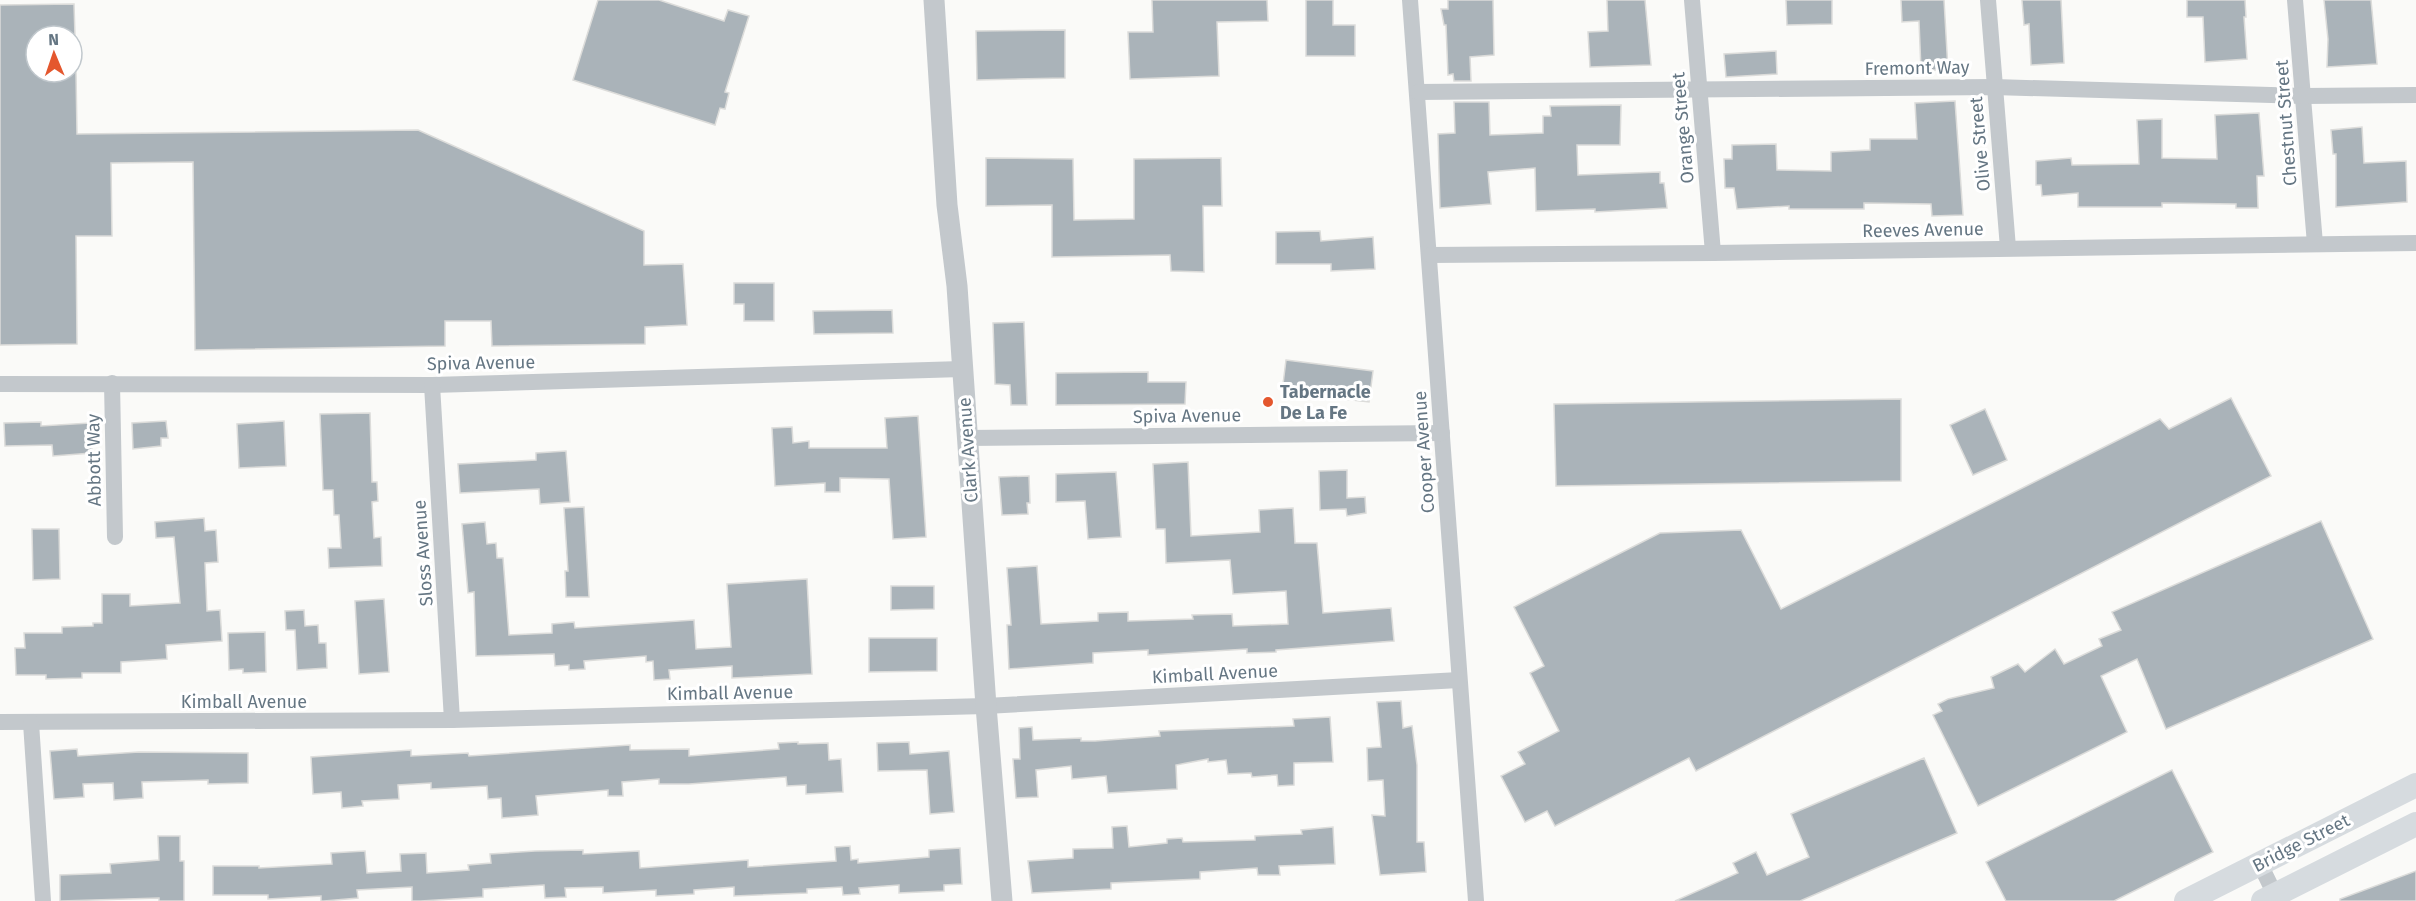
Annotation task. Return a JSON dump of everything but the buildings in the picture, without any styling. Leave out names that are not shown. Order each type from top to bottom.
[{"type":"main road","name":"Bridge Street","points":[[2186,901],[2416,785]]},
{"type":"main road","name":"Bridge Street","points":[[2272,899],[2416,824]]},
{"type":"street","name":"Clark Avenue","points":[[934,0],[947,205],[957,286],[1002,901]]},
{"type":"street","name":"Cooper Avenue","points":[[1410,0],[1476,901]]},
{"type":"street","name":"Orange Street","points":[[1692,0],[1713,253]]},
{"type":"street","name":"Olive Street","points":[[1988,0],[2008,248]]},
{"type":"street","name":"Chestnut Street","points":[[2295,0],[2314,244]]},
{"type":"street","name":"Fremont Way","points":[[1418,92],[1994,87],[2304,96],[2416,95]]},
{"type":"street","name":"Reeves Avenue","points":[[1430,255],[2416,243]]},
{"type":"street","name":"Spiva Avenue","points":[[0,384],[432,385],[962,369]]},
{"type":"street","name":"Abbott Way","points":[[112,383],[115,537]]},
{"type":"street","name":"Sloss Avenue","points":[[432,385],[452,720]]},
{"type":"street","name":"Spiva Avenue","points":[[968,438],[1442,433]]},
{"type":"street","name":"Kimball Avenue","points":[[0,722],[452,720],[986,706],[1460,681]]},
{"type":"street","points":[[31,723],[43,901]]},
{"type":"street","points":[[2260,864],[2272,899]]},
{"type":"place","name":"Tabernacle De La Fe","points":[[1268,402]]}]
